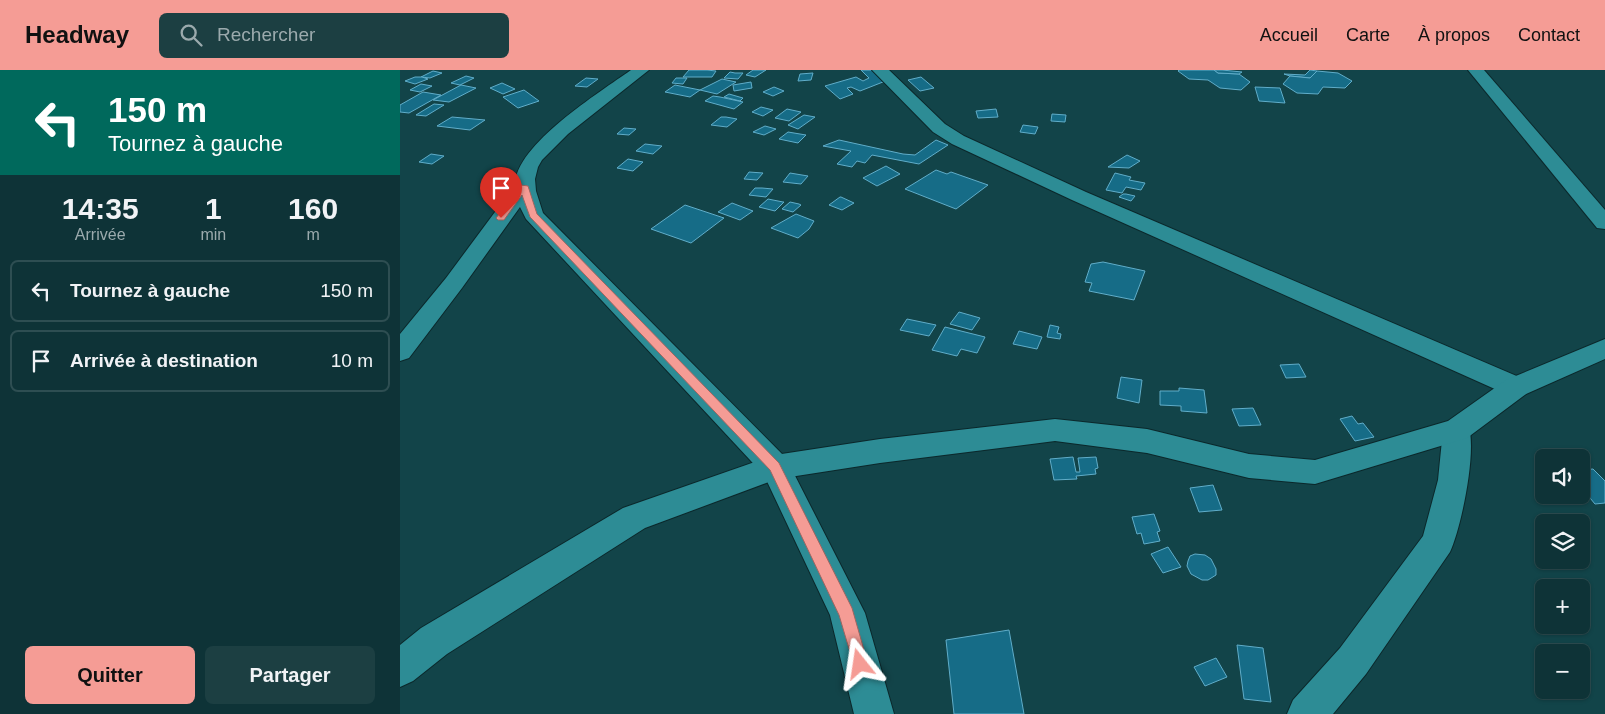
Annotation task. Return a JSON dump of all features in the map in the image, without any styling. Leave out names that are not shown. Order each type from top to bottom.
[{"type":"street","points":[[400,352],[454,283],[524,186],[528,167],[546,144],[641,70]]},
{"type":"street","points":[[880,70],[939,128],[958,140],[1079,196],[1516,387]]},
{"type":"street","points":[[1476,70],[1605,223]]},
{"type":"street","points":[[524,186],[533,215],[774,467],[846,613],[874,714]]},
{"type":"street","points":[[400,668],[434,641],[634,518],[774,467],[880,451],[1055,430],[1148,441],[1249,466],[1315,472],[1457,430],[1516,387],[1605,348]]},
{"type":"street","points":[[1307,714],[1353,661],[1438,542],[1453,480],[1457,430]]},
{"type":"building","points":[[689,70],[716,71],[712,77],[683,77]]},
{"type":"building","points":[[753,70],[766,70],[755,77],[746,75]]},
{"type":"building","points":[[861,70],[876,70],[888,80],[860,91],[851,87],[847,88],[853,94],[840,99],[825,86],[856,77],[863,81],[869,78]]},
{"type":"building","points":[[1179,70],[1214,70],[1218,73],[1239,74],[1250,82],[1241,90],[1220,88],[1208,80],[1189,79]]},
{"type":"building","points":[[1214,70],[1242,72],[1239,74],[1218,73]]},
{"type":"building","points":[[1310,70],[1317,71],[1310,78],[1284,74],[1305,75]]},
{"type":"building","points":[[433,71],[442,73],[430,78],[421,77]]},
{"type":"building","points":[[1317,71],[1338,73],[1352,81],[1345,88],[1323,87],[1318,94],[1297,93],[1283,84],[1290,76],[1310,78]]},
{"type":"building","points":[[730,72],[743,73],[738,79],[724,78]]},
{"type":"building","points":[[813,73],[811,80],[798,81],[800,74]]},
{"type":"building","points":[[466,76],[474,78],[460,85],[451,83]]},
{"type":"building","points":[[415,77],[428,79],[415,84],[405,81]]},
{"type":"building","points":[[921,77],[934,88],[920,91],[908,80]]},
{"type":"building","points":[[586,78],[598,79],[587,87],[575,86]]},
{"type":"building","points":[[676,78],[687,78],[683,84],[672,83]]},
{"type":"building","points":[[722,79],[736,82],[717,94],[700,90]]},
{"type":"building","points":[[751,82],[752,88],[734,91],[733,85]]},
{"type":"building","points":[[502,83],[515,89],[503,94],[490,88]]},
{"type":"building","points":[[421,84],[432,86],[420,92],[410,90]]},
{"type":"building","points":[[461,85],[476,88],[449,102],[433,100]]},
{"type":"building","points":[[675,85],[700,90],[690,97],[665,92]]},
{"type":"building","points":[[774,87],[784,91],[773,96],[763,92]]},
{"type":"building","points":[[1255,87],[1280,88],[1285,103],[1259,101]]},
{"type":"building","points":[[524,90],[539,101],[518,108],[503,97]]},
{"type":"building","points":[[423,92],[441,95],[409,113],[400,112],[400,105]]},
{"type":"building","points":[[729,94],[743,98],[740,101],[724,97]]},
{"type":"building","points":[[713,96],[743,102],[734,109],[705,101]]},
{"type":"building","points":[[434,104],[444,105],[426,116],[416,115]]},
{"type":"building","points":[[761,107],[773,110],[763,116],[752,112]]},
{"type":"building","points":[[787,109],[801,112],[789,121],[775,118]]},
{"type":"building","points":[[996,109],[998,117],[978,118],[976,111]]},
{"type":"building","points":[[1052,114],[1066,115],[1065,122],[1051,121]]},
{"type":"building","points":[[804,115],[815,117],[798,129],[788,125]]},
{"type":"building","points":[[452,117],[485,120],[470,130],[437,126]]},
{"type":"building","points":[[721,117],[737,119],[727,127],[711,125]]},
{"type":"building","points":[[1023,125],[1038,127],[1035,134],[1020,132]]},
{"type":"building","points":[[765,126],[776,129],[764,135],[753,132]]},
{"type":"building","points":[[624,128],[636,129],[629,135],[617,134]]},
{"type":"building","points":[[788,132],[806,135],[798,143],[779,139]]},
{"type":"building","points":[[839,140],[915,155],[936,140],[948,145],[919,164],[872,155],[865,163],[857,161],[852,167],[837,164],[851,151],[823,146]]},
{"type":"building","points":[[645,144],[662,146],[653,154],[636,151]]},
{"type":"building","points":[[431,154],[444,156],[432,164],[419,162]]},
{"type":"building","points":[[1127,155],[1140,161],[1129,168],[1108,167]]},
{"type":"building","points":[[628,159],[643,162],[633,171],[617,168]]},
{"type":"building","points":[[886,166],[900,174],[877,186],[863,178]]},
{"type":"building","points":[[936,170],[947,174],[951,172],[988,185],[956,209],[905,189]]},
{"type":"building","points":[[749,172],[763,173],[757,180],[744,179]]},
{"type":"building","points":[[790,173],[808,176],[801,184],[783,182]]},
{"type":"building","points":[[1115,173],[1131,177],[1129,180],[1145,183],[1141,190],[1126,187],[1122,193],[1106,190]]},
{"type":"building","points":[[755,188],[773,189],[766,197],[749,195]]},
{"type":"building","points":[[1123,194],[1135,196],[1131,201],[1119,197]]},
{"type":"building","points":[[840,197],[854,203],[842,210],[829,205]]},
{"type":"building","points":[[768,199],[784,202],[775,211],[759,207]]},
{"type":"building","points":[[790,202],[801,205],[793,212],[782,209]]},
{"type":"building","points":[[732,203],[753,211],[740,220],[718,212]]},
{"type":"building","points":[[685,205],[724,218],[691,243],[651,229]]},
{"type":"building","points":[[796,214],[814,221],[809,229],[798,238],[771,228]]},
{"type":"building","points":[[1103,262],[1145,271],[1134,300],[1089,291],[1092,283],[1085,282],[1091,264]]},
{"type":"building","points":[[959,312],[980,318],[972,330],[950,324]]},
{"type":"building","points":[[907,319],[936,325],[929,336],[900,330]]},
{"type":"building","points":[[1050,325],[1059,327],[1057,333],[1061,334],[1060,339],[1047,337]]},
{"type":"building","points":[[945,327],[985,337],[977,353],[961,349],[957,356],[932,350]]},
{"type":"building","points":[[1019,331],[1042,337],[1037,349],[1013,344]]},
{"type":"building","points":[[1299,364],[1306,377],[1286,378],[1280,365]]},
{"type":"building","points":[[1121,377],[1142,380],[1139,403],[1117,398]]},
{"type":"building","points":[[1179,388],[1204,390],[1207,413],[1181,411],[1181,406],[1160,405],[1160,391],[1179,391]]},
{"type":"building","points":[[1253,408],[1261,425],[1239,426],[1232,409]]},
{"type":"building","points":[[1352,416],[1358,424],[1363,423],[1374,437],[1355,441],[1340,419]]},
{"type":"building","points":[[1073,457],[1076,472],[1080,472],[1078,458],[1096,457],[1098,468],[1095,469],[1096,474],[1076,476],[1077,479],[1054,480],[1050,459]]},
{"type":"building","points":[[1590,469],[1593,469],[1605,481],[1605,503],[1595,504],[1590,498]]},
{"type":"building","points":[[1213,485],[1222,510],[1199,512],[1190,488]]},
{"type":"building","points":[[1154,514],[1160,531],[1157,532],[1160,541],[1144,544],[1141,533],[1137,534],[1132,517]]},
{"type":"building","points":[[1168,547],[1181,567],[1163,573],[1151,554]]},
{"type":"building","points":[[1195,554],[1205,555],[1211,559],[1216,569],[1216,575],[1208,580],[1202,580],[1191,574],[1187,566],[1188,561],[1190,556]]},
{"type":"building","points":[[1009,630],[1024,714],[954,714],[946,640]]},
{"type":"building","points":[[1237,645],[1263,648],[1271,702],[1244,699]]},
{"type":"building","points":[[1216,658],[1227,677],[1205,686],[1194,667]]},
{"type":"route","points":[[501,218],[524,186],[533,215],[774,467],[846,613],[860,664]]}]
